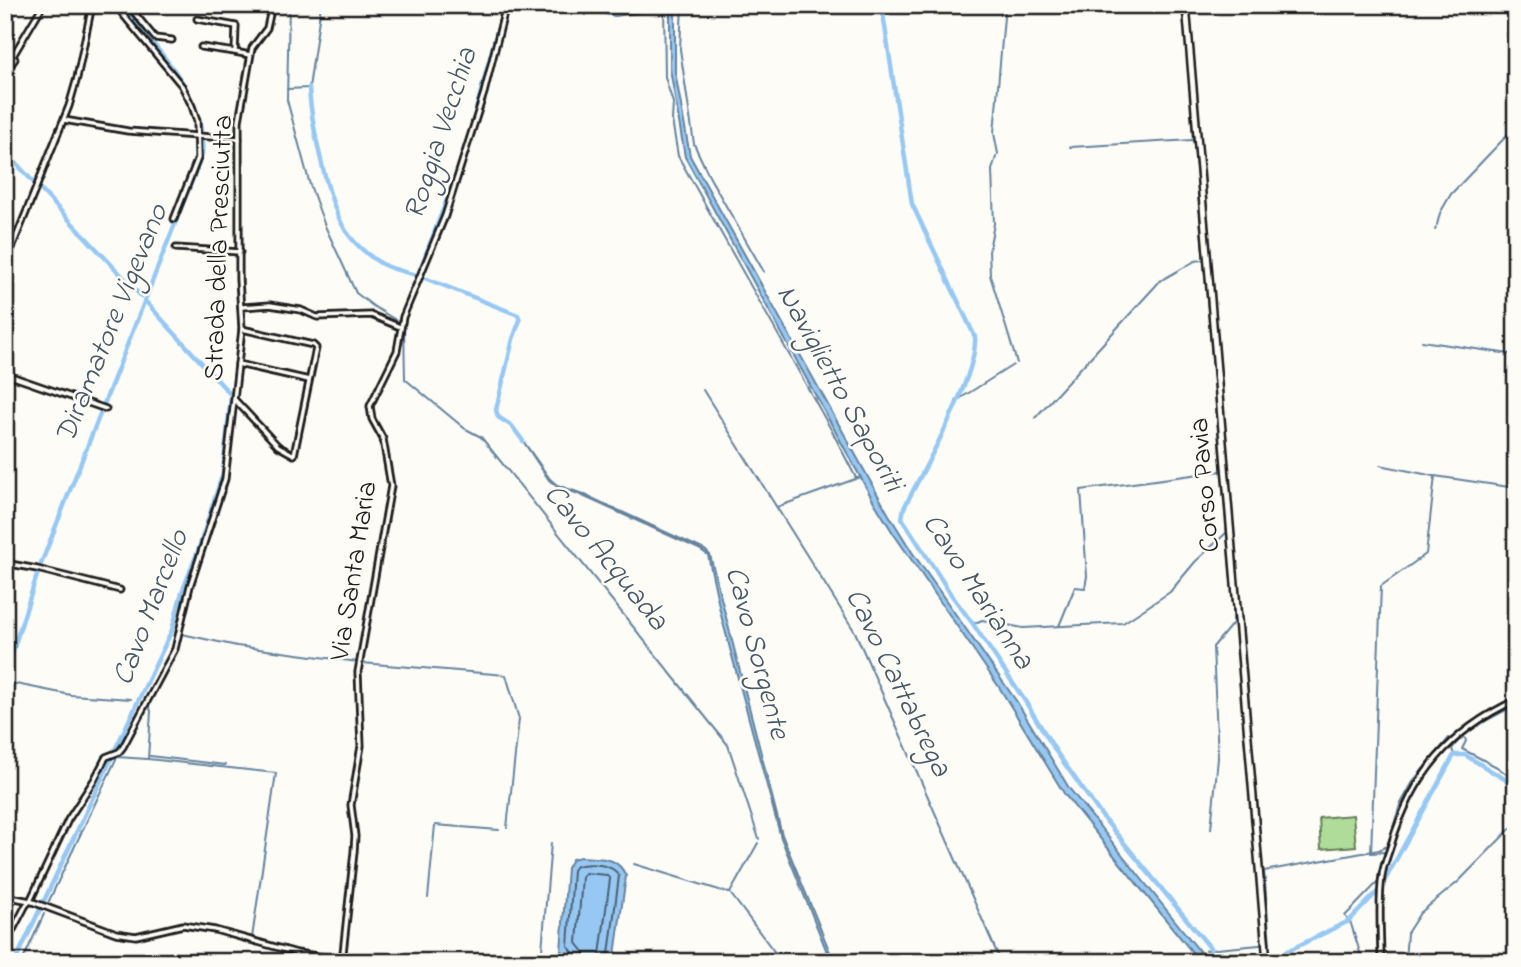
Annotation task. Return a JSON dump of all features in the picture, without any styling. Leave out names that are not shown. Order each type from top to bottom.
[{"type":"main road","name":"Corso Pavia","points":[[1186,5],[1267,961]]},
{"type":"street","points":[[14,54],[43,5]]},
{"type":"street","points":[[5,265],[64,120],[78,78],[92,5]]},
{"type":"street","points":[[115,5],[182,86],[195,113],[202,137],[196,164],[174,219]]},
{"type":"street","points":[[128,5],[155,38],[172,40]]},
{"type":"street","name":"Strada della Presciutta","points":[[5,945],[30,901],[68,820],[106,757],[119,752],[123,747],[175,649],[190,586],[225,479],[242,329],[239,279],[239,121],[250,55],[255,41],[267,28],[272,5]]},
{"type":"street","name":"Via Santa Maria","points":[[342,961],[354,844],[351,805],[361,746],[359,672],[391,486],[383,439],[372,419],[370,406],[397,351],[400,327],[445,216],[466,153],[506,5]]},
{"type":"street","points":[[197,19],[236,26],[235,52]]},
{"type":"street","points":[[201,47],[250,55]]},
{"type":"street","points":[[5,53],[15,59],[5,73]]},
{"type":"street","points":[[64,120],[128,131],[239,139]]},
{"type":"street","points":[[176,248],[240,252]]},
{"type":"street","points":[[242,307],[270,305],[301,310],[317,317],[371,316],[400,327]]},
{"type":"street","points":[[234,400],[278,446],[294,455],[316,348],[313,345],[242,329]]},
{"type":"street","points":[[238,365],[309,380]]},
{"type":"street","points":[[5,374],[106,409]]},
{"type":"street","points":[[5,563],[40,569],[120,590]]},
{"type":"street","points":[[1381,962],[1383,870],[1404,806],[1429,767],[1453,740],[1516,700]]},
{"type":"street","points":[[5,896],[30,901],[116,933],[136,936],[183,925],[215,930],[297,953],[357,962]]},
{"type":"green space","points":[[1353,815],[1356,846],[1321,849],[1319,818]]},
{"type":"water","points":[[670,5],[675,5],[675,72],[690,156],[889,515],[1017,702],[1069,788],[1208,962],[1200,962],[1065,795],[999,687],[874,502],[685,157],[670,69]]},
{"type":"water","points":[[521,438],[557,485],[583,494],[705,550],[710,555],[782,835],[834,962],[831,962],[781,838],[721,615],[708,555],[576,493],[559,488],[549,480]]},
{"type":"water","points":[[580,857],[613,861],[626,876],[614,962],[576,962],[561,951],[567,868],[572,859]]},
{"type":"waterway","name":"Diramatore Vigevano","points":[[5,675],[39,569],[202,155],[201,133],[188,92],[163,56],[120,5]]},
{"type":"waterway","name":"Cavo Acquada","points":[[289,5],[287,100],[310,185],[325,226],[356,293],[399,322]]},
{"type":"waterway","name":"Cavo Sorgente","points":[[287,89],[309,88],[321,5]]},
{"type":"waterway","name":"Roggia Vecchia","points":[[468,140],[504,5]]},
{"type":"waterway","points":[[586,15],[588,5]]},
{"type":"waterway","name":"Cavo Cattabrega","points":[[664,5],[665,77],[673,103],[672,120],[678,156],[856,478]]},
{"type":"waterway","points":[[682,5],[680,49],[694,144],[710,178],[764,272]]},
{"type":"waterway","name":"Cavo Marianna","points":[[885,5],[884,20],[912,204],[975,337],[974,354],[959,398],[904,508],[902,518],[1101,815],[1216,955],[1257,962]]},
{"type":"waterway","points":[[998,154],[994,133],[1005,5]]},
{"type":"waterway","points":[[1182,5],[1182,13]]},
{"type":"waterway","points":[[587,10],[615,16],[662,9]]},
{"type":"waterway","name":"Cavo Sorgente","points":[[309,88],[321,159],[331,197],[346,232],[377,261],[419,276]]},
{"type":"waterway","points":[[1191,111],[1193,141]]},
{"type":"waterway","points":[[1437,225],[1440,213],[1451,194],[1516,126]]},
{"type":"waterway","points":[[1070,147],[1193,140]]},
{"type":"waterway","points":[[1194,144],[1233,604],[1233,623],[1213,647],[1218,758],[1211,829]]},
{"type":"waterway","name":"Cavo Marcello","points":[[5,151],[37,186]]},
{"type":"waterway","points":[[996,157],[992,170],[994,224],[989,250],[990,275],[1017,363]]},
{"type":"waterway","name":"Roggia Vecchia","points":[[418,275],[459,168]]},
{"type":"waterway","name":"Cavo Marcello","points":[[39,188],[141,296]]},
{"type":"waterway","points":[[1035,418],[1160,281],[1195,261],[1202,260]]},
{"type":"waterway","name":"Cavo Sorgente","points":[[422,277],[518,315],[520,320],[496,410],[498,417],[512,426],[523,441]]},
{"type":"waterway","name":"Cavo Marcello","points":[[147,303],[231,395],[223,473]]},
{"type":"waterway","name":"Cavo Acquada","points":[[404,325],[405,379],[464,428],[481,437],[728,745],[759,839]]},
{"type":"waterway","points":[[1422,341],[1516,355]]},
{"type":"waterway","points":[[956,401],[1013,365]]},
{"type":"waterway","name":"Cavo Cattabrega","points":[[703,390],[855,632],[1001,962]]},
{"type":"waterway","points":[[1380,465],[1434,476]]},
{"type":"waterway","points":[[1059,626],[1075,587],[1085,588],[1087,576],[1081,490],[1222,471]]},
{"type":"waterway","name":"Cavo Marcello","points":[[114,752],[172,630],[182,592],[222,476]]},
{"type":"waterway","points":[[1363,962],[1351,924],[1345,916],[1377,883],[1385,852],[1371,853],[1381,586],[1426,554],[1435,476],[1516,488]]},
{"type":"waterway","name":"Cavo Cattabrega","points":[[777,507],[861,477]]},
{"type":"waterway","points":[[973,624],[982,620],[1023,628],[1123,623],[1170,592],[1195,562],[1226,533]]},
{"type":"waterway","points":[[182,634],[237,646],[358,662]]},
{"type":"waterway","points":[[362,663],[506,675],[519,719],[507,828]]},
{"type":"waterway","points":[[6,682],[71,695],[131,699]]},
{"type":"waterway","points":[[1454,755],[1452,749],[1465,735],[1516,705]]},
{"type":"waterway","points":[[149,707],[148,759],[276,773],[252,938]]},
{"type":"waterway","points":[[1206,950],[1270,944],[1264,871],[1379,850],[1387,846],[1400,805],[1414,780],[1449,738],[1455,744]]},
{"type":"waterway","points":[[1465,738],[1462,749],[1497,767],[1516,781]]},
{"type":"waterway","name":"Cavo Marianna","points":[[1267,961],[1349,921],[1380,889],[1454,755],[1465,755],[1516,786]]},
{"type":"waterway","points":[[150,756],[225,765]]},
{"type":"waterway","name":"Cavo Marcello","points":[[15,962],[112,757]]},
{"type":"waterway","points":[[47,905],[117,757],[147,759]]},
{"type":"waterway","points":[[1405,962],[1407,933],[1420,913],[1458,882],[1516,823]]},
{"type":"waterway","points":[[428,898],[435,825],[499,830]]},
{"type":"waterway","points":[[541,962],[551,843]]},
{"type":"waterway","name":"Cavo Acquada","points":[[758,843],[730,893],[782,962]]},
{"type":"waterway","points":[[634,864],[729,893]]},
{"type":"waterway","points":[[22,962],[44,914]]},
{"type":"waterway","points":[[1507,962],[1510,944],[1516,931]]},
{"type":"waterway","points":[[251,942],[300,957],[337,962]]},
{"type":"waterway","points":[[1512,962],[1516,944]]},
{"type":"water label","name":"Naviglietto Saporiti","points":[[839,389]]}]
